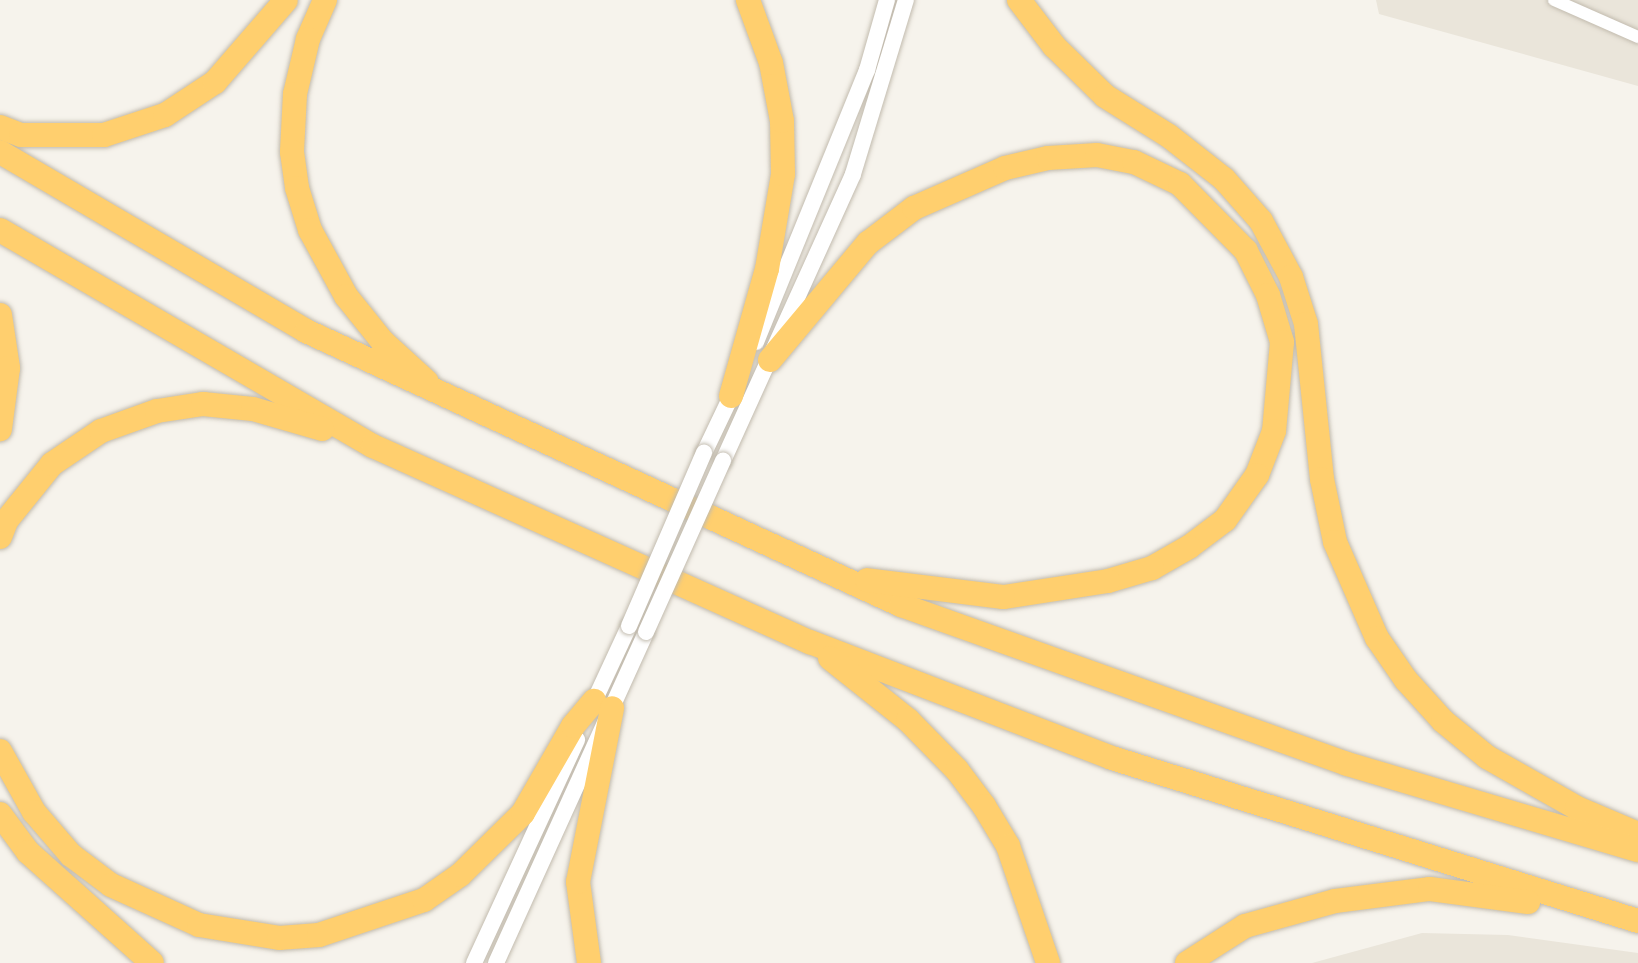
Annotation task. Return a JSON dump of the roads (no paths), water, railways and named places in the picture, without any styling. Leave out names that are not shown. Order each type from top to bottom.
[{"type":"highway","points":[[0,127],[21,135],[104,135],[165,115],[215,82],[286,0]]},
{"type":"highway","points":[[325,0],[308,39],[295,94],[292,152],[301,202],[346,296],[383,342],[446,400]]},
{"type":"highway","points":[[731,396],[767,269],[783,174],[782,121],[771,63],[748,0]]},
{"type":"highway","points":[[1019,0],[1054,46],[1105,96],[1169,136],[1224,179],[1261,221],[1291,277],[1306,324],[1322,479],[1335,542],[1377,638],[1406,680],[1443,721],[1487,757],[1577,808],[1638,834]]},
{"type":"highway","points":[[0,152],[306,331],[446,400],[829,574],[1146,696],[1347,764],[1638,850]]},
{"type":"highway","points":[[770,360],[868,243],[914,208],[1005,168],[1097,155],[1134,162],[1180,184],[1217,217],[1257,273],[1282,342],[1274,431],[1257,475],[1225,520],[1152,568],[1108,581],[1003,597],[953,595],[829,574]]},
{"type":"highway","points":[[0,230],[373,446],[810,642],[1112,758],[1638,921]]},
{"type":"highway","points":[[0,315],[8,368],[0,429]]},
{"type":"highway","points":[[0,537],[6,521],[52,464],[101,431],[157,411],[203,404],[253,409],[373,446]]},
{"type":"highway","points":[[810,642],[908,720],[957,770],[1008,846],[1048,963]]},
{"type":"highway","points":[[0,751],[34,812],[71,855],[111,885],[154,909],[199,925],[279,938],[319,935],[424,900],[460,875],[523,813],[573,726],[603,705]]},
{"type":"highway","points":[[589,963],[578,882],[603,705]]},
{"type":"highway","points":[[0,814],[28,852],[152,963]]},
{"type":"highway","points":[[1187,963],[1245,926],[1335,901],[1430,889],[1595,910]]},
{"type":"street","points":[[496,963],[603,705],[629,626],[731,396],[867,70],[887,0]]},
{"type":"street","points":[[474,963],[603,705],[646,632],[770,360],[853,174],[906,0]]},
{"type":"street","points":[[1554,0],[1638,37]]}]
